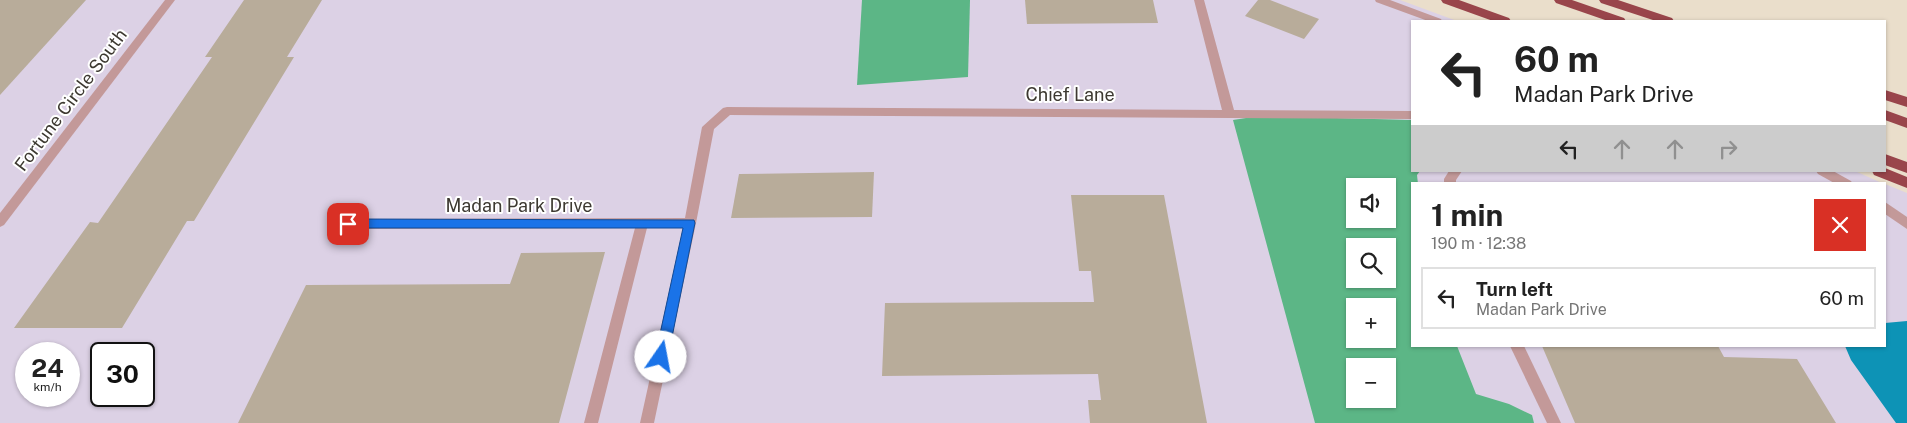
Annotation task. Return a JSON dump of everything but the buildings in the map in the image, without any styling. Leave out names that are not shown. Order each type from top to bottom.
[{"type":"highway","points":[[1447,0],[1502,20]]},
{"type":"highway","points":[[1560,0],[1617,20]]},
{"type":"highway","points":[[1604,0],[1665,20]]},
{"type":"highway","points":[[1886,94],[1907,102]]},
{"type":"highway","points":[[1886,115],[1907,123]]},
{"type":"highway","points":[[1886,159],[1907,168]]},
{"type":"highway","points":[[1881,172],[1907,183]]},
{"type":"street","name":"Fortune Circle South","points":[[0,222],[170,0]]},
{"type":"street","points":[[1199,0],[1228,114]]},
{"type":"street","points":[[1380,0],[1434,20]]},
{"type":"street","name":"Chief Lane","points":[[690,223],[708,127],[727,111],[1411,115]]},
{"type":"street","points":[[1824,172],[1843,182]]},
{"type":"street","points":[[1886,208],[1907,224]]},
{"type":"street","points":[[647,423],[690,223]]},
{"type":"street","name":"Madan Park Drive","points":[[348,224],[690,223]]},
{"type":"street","points":[[591,423],[642,224]]},
{"type":"street","points":[[1517,347],[1554,423]]},
{"type":"shaded area","points":[[0,0],[1400,0],[1454,20],[1411,20],[1411,172],[1857,172],[1880,182],[1411,182],[1411,347],[1886,347],[1886,184],[1907,193],[1907,423],[0,423]]},
{"type":"green space","points":[[862,0],[970,0],[968,77],[857,85]]},
{"type":"green space","points":[[1259,116],[1411,120],[1411,172],[1419,172],[1417,175],[1418,182],[1411,182],[1411,347],[1457,347],[1476,394],[1509,404],[1532,415],[1534,423],[1315,423],[1233,120]]},
{"type":"water","points":[[1907,321],[1907,423],[1896,423],[1851,360],[1845,347],[1886,347],[1886,323]]},
{"type":"route","points":[[348,224],[690,223],[661,357]]}]
